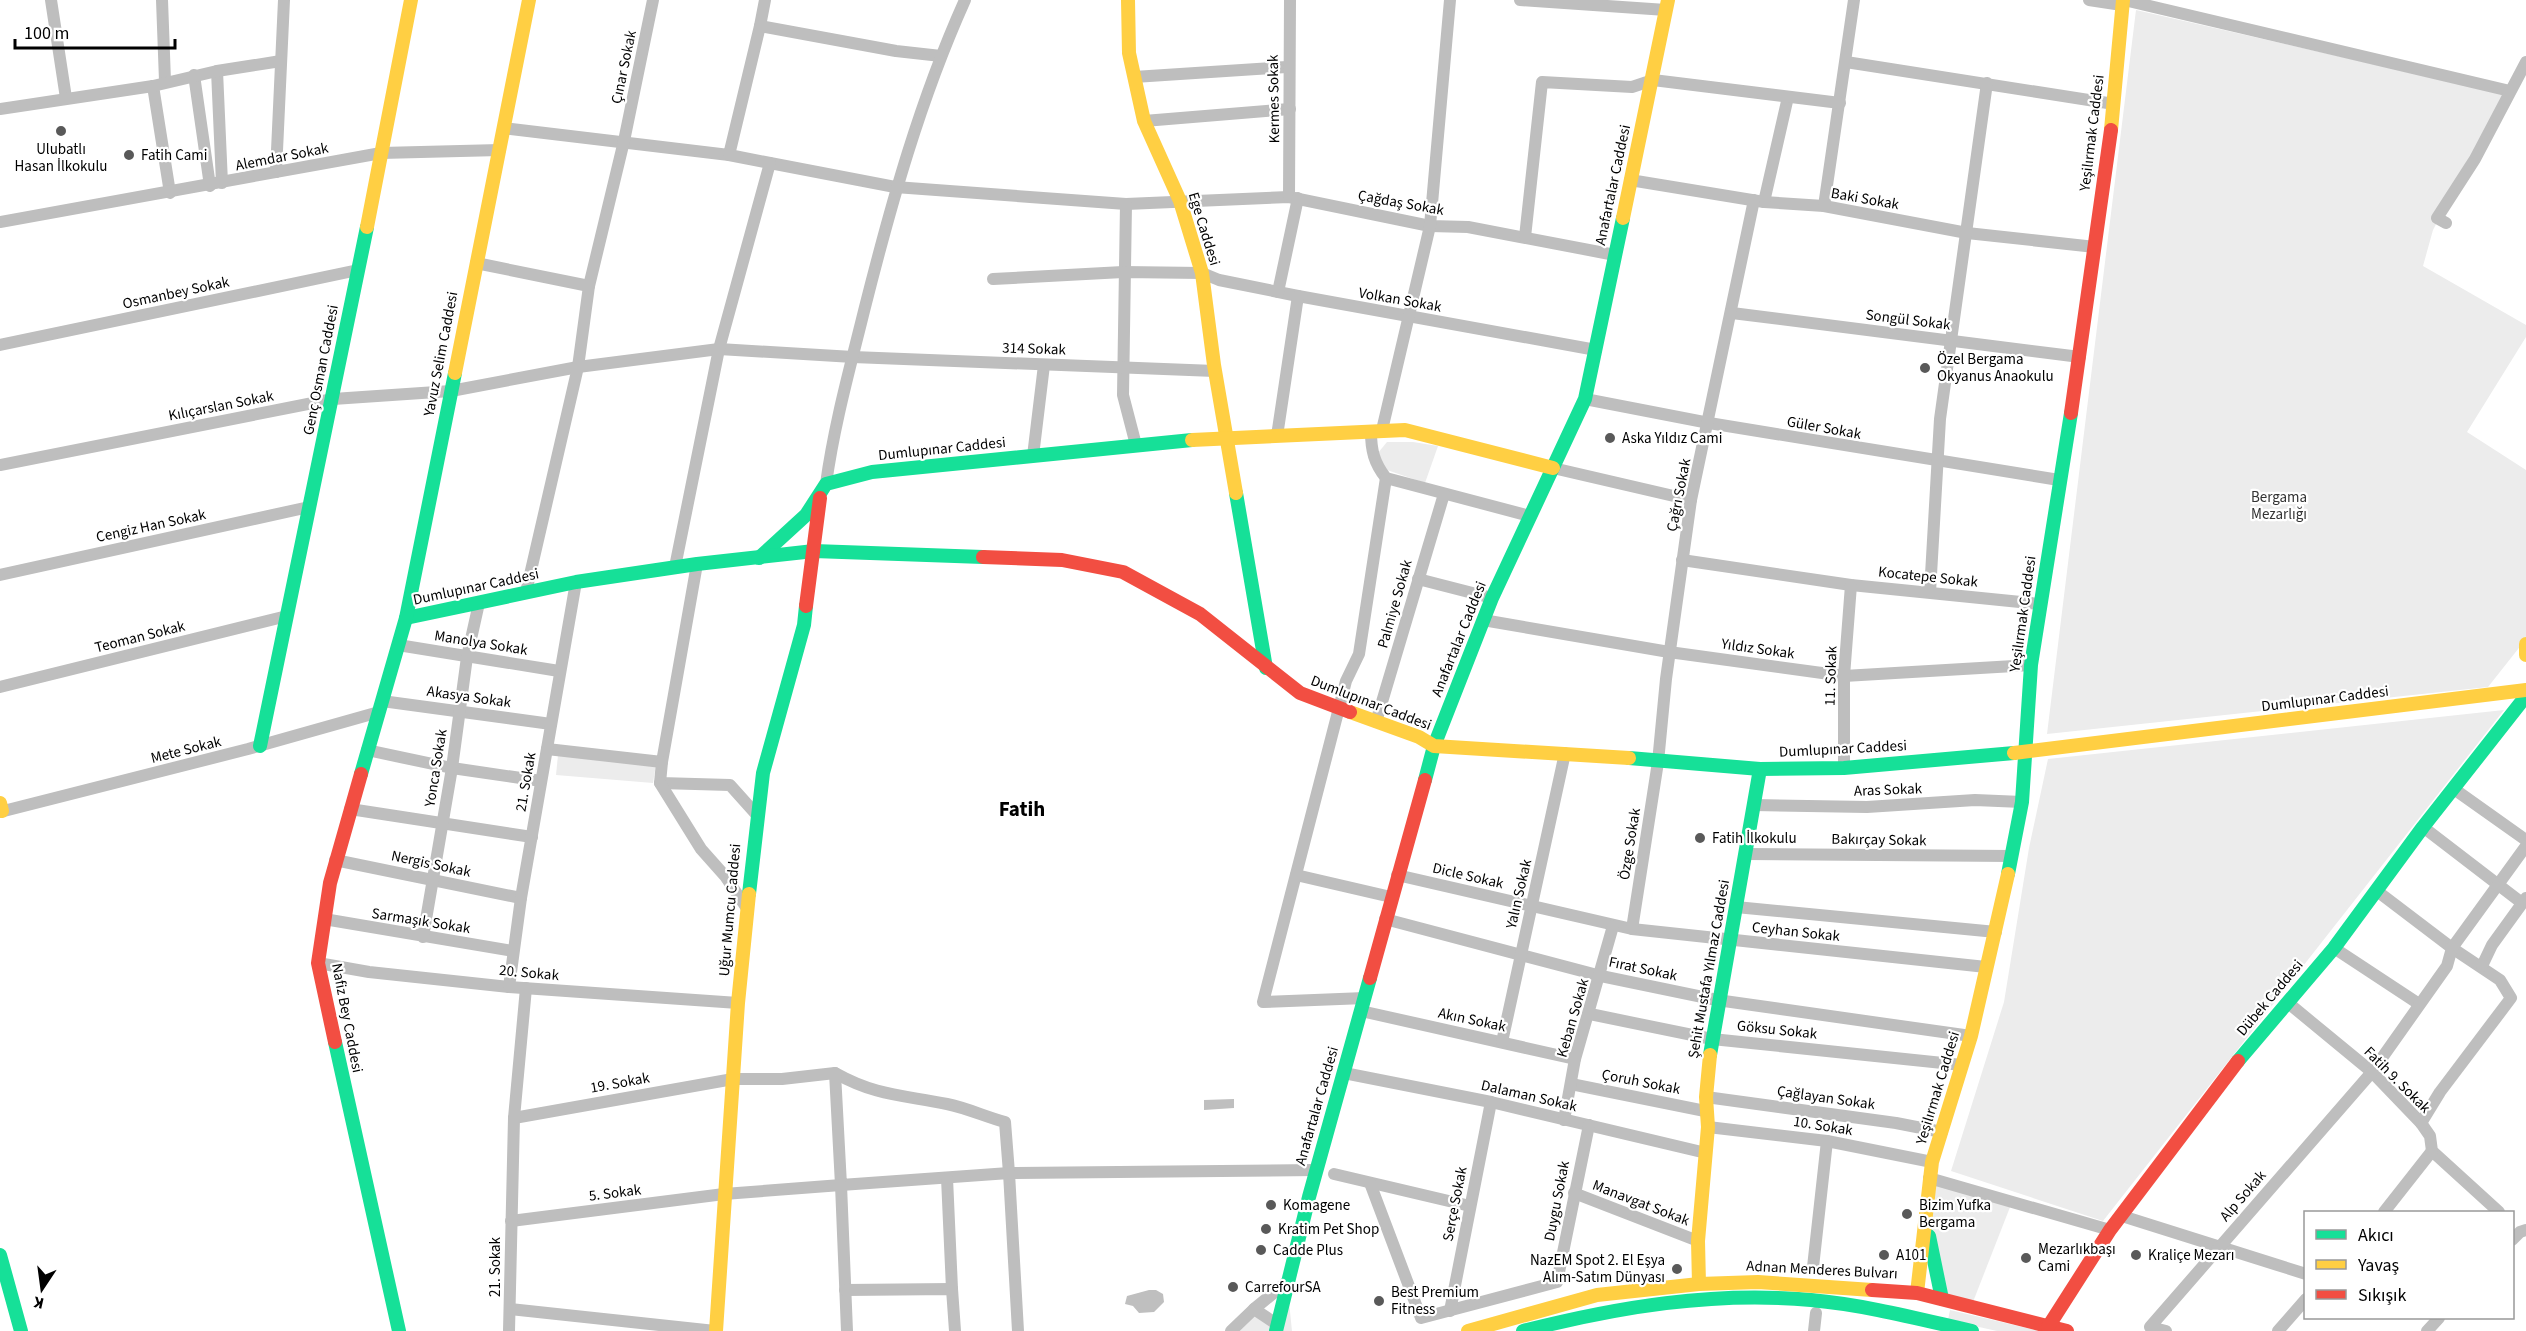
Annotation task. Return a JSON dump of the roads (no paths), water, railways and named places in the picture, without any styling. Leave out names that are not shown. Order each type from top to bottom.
[{"type":"street","points":[[51,0],[66,98]]},
{"type":"street","points":[[162,0],[159,83],[170,193]]},
{"type":"street","points":[[276,172],[284,0]]},
{"type":"street","name":"Genç Osman Caddesi","points":[[260,746],[333,399],[411,0]]},
{"type":"street","name":"Yavuz Selim Caddesi","points":[[380,706],[406,618],[529,0]]},
{"type":"street","name":"Çınar Sokak","points":[[526,592],[578,367],[589,286],[624,141],[653,0]]},
{"type":"street","points":[[729,155],[760,26],[764,0]]},
{"type":"street","points":[[759,558],[786,536],[820,498],[826,484],[853,357],[895,187],[941,56],[965,0]]},
{"type":"street","name":"Ege Caddesi","points":[[1128,0],[1129,53],[1144,121],[1180,201],[1202,273],[1215,371],[1227,437]]},
{"type":"street","name":"Kermes Sokak","points":[[1278,292],[1293,198],[1287,67],[1290,0]]},
{"type":"street","points":[[1450,0],[1430,226],[1408,317],[1371,447],[1377,466],[1386,478],[1530,516]]},
{"type":"street","points":[[1520,0],[1667,5]]},
{"type":"street","points":[[1824,206],[1854,0]]},
{"type":"street","points":[[2089,0],[2123,2],[2510,91]]},
{"type":"street","name":"Yeşilırmak Caddesi","points":[[1913,1325],[1932,1162],[1971,1036],[1996,932],[2022,802],[2031,665],[2080,357],[2114,104],[2123,2]]},
{"type":"street","name":"Anafartalar Caddesi","points":[[1277,1328],[1317,1170],[1434,746],[1492,598],[1586,399],[1667,5]]},
{"type":"street","points":[[760,26],[896,51],[941,56]]},
{"type":"street","points":[[0,110],[159,83],[217,70],[281,61]]},
{"type":"street","points":[[1846,62],[2114,104]]},
{"type":"street","points":[[2446,223],[2437,218],[2475,159],[2526,62]]},
{"type":"street","points":[[1134,77],[1287,67]]},
{"type":"street","points":[[216,185],[217,70]]},
{"type":"street","points":[[194,75],[216,185]]},
{"type":"street","points":[[1525,237],[1542,82],[1632,87],[1653,80],[1840,103]]},
{"type":"street","points":[[1930,592],[1949,340],[1967,233],[1987,83]]},
{"type":"street","name":"Çağrı Sokak","points":[[1658,762],[1669,652],[1691,500],[1732,313],[1759,201],[1788,97]]},
{"type":"street","points":[[1144,121],[1290,109]]},
{"type":"street","name":"Çağdaş Sokak","points":[[503,128],[729,155],[895,187],[1126,204],[1293,198],[1430,226],[1468,227],[1615,255]]},
{"type":"street","name":"Alemdar Sokak","points":[[0,222],[216,185],[381,153],[500,150]]},
{"type":"street","points":[[675,567],[719,349],[770,163]]},
{"type":"street","name":"Baki Sokak","points":[[1630,180],[1759,201],[1824,206],[1967,233],[2095,247]]},
{"type":"street","points":[[1126,204],[1122,395],[1136,445]]},
{"type":"street","points":[[476,263],[589,286]]},
{"type":"street","name":"Osmanbey Sokak","points":[[0,345],[358,270]]},
{"type":"street","name":"Volkan Sokak","points":[[993,279],[1123,272],[1202,273],[1219,280],[1298,296],[1596,350]]},
{"type":"street","points":[[1277,436],[1298,296]]},
{"type":"street","name":"Songül Sokak","points":[[1732,313],[2080,357]]},
{"type":"street","name":"314 Sokak","points":[[719,349],[853,357],[1215,371]]},
{"type":"street","name":"Kılıçarslan Sokak","points":[[0,465],[333,399],[451,391],[578,367],[719,349]]},
{"type":"street","points":[[1033,456],[1044,365]]},
{"type":"street","name":"Güler Sokak","points":[[1586,399],[1709,423],[2059,480]]},
{"type":"street","name":"Dumlupınar Caddesi","points":[[826,484],[872,472],[1136,445],[1227,437],[1405,430],[1553,468]]},
{"type":"street","points":[[1227,437],[1266,668]]},
{"type":"street","points":[[1553,468],[1691,500]]},
{"type":"street","points":[[1386,478],[1359,654],[1346,681],[1338,709],[1296,875],[1391,897]]},
{"type":"street","name":"Palmiye Sokak","points":[[1376,722],[1444,494]]},
{"type":"street","name":"Uğur Mumcu Caddesi","points":[[716,1331],[738,1003],[756,814],[763,773],[804,625],[820,498]]},
{"type":"street","name":"Cengiz Han Sokak","points":[[0,575],[309,507]]},
{"type":"street","name":"Dumlupınar Caddesi","points":[[406,618],[576,582],[697,564],[814,551],[1041,558],[1123,572],[1169,595],[1200,614],[1300,693],[1338,709],[1419,737],[1434,746],[1565,753],[1760,769],[1844,768],[2024,752],[2526,690]]},
{"type":"street","name":"Kocatepe Sokak","points":[[1682,560],[1851,585],[2040,604]]},
{"type":"street","points":[[697,564],[660,783],[701,849],[725,876],[748,909]]},
{"type":"street","points":[[1418,579],[1492,598]]},
{"type":"street","name":"21. Sokak","points":[[509,987],[531,837],[576,582]]},
{"type":"street","name":"11. Sokak","points":[[1844,768],[1844,676],[1851,585]]},
{"type":"street","name":"Yonca Sokak","points":[[423,937],[452,768],[467,657],[479,603]]},
{"type":"street","name":"Teoman Sokak","points":[[0,687],[288,616]]},
{"type":"street","name":"Yıldız Sokak","points":[[1483,620],[1669,652],[1844,676],[2031,665]]},
{"type":"street","name":"Manolya Sokak","points":[[398,645],[559,671]]},
{"type":"street","name":"Dübek Caddesi","points":[[2048,1327],[2110,1230],[2287,1002],[2334,948],[2423,827],[2526,696]]},
{"type":"street","name":"Mete Sokak","points":[[1,808],[260,746],[380,706]]},
{"type":"street","name":"Akasya Sokak","points":[[380,706],[459,711],[551,724]]},
{"type":"street","name":"Nafiz Bey Caddesi","points":[[380,706],[335,860],[318,963],[399,1331]]},
{"type":"street","points":[[547,749],[662,762]]},
{"type":"street","points":[[367,750],[452,768],[541,781]]},
{"type":"street","name":"Yalın Sokak","points":[[1502,1042],[1565,753]]},
{"type":"street","name":"Özge Sokak","points":[[1632,929],[1658,762]]},
{"type":"street","name":"Şehit Mustafa Yılmaz Caddesi","points":[[1699,1284],[1698,1241],[1708,1127],[1706,1104],[1712,1038],[1760,769]]},
{"type":"street","points":[[660,783],[730,785],[756,814]]},
{"type":"street","points":[[2454,789],[2526,840]]},
{"type":"street","name":"Aras Sokak","points":[[1754,805],[1867,807],[1975,801],[2022,802]]},
{"type":"street","points":[[350,809],[531,837]]},
{"type":"street","points":[[2423,827],[2498,886],[2524,900],[2492,945],[2482,966]]},
{"type":"street","name":"Alp Sokak","points":[[2166,1331],[2150,1327],[2372,1072],[2447,966],[2452,948],[2526,846]]},
{"type":"street","name":"Bakırçay Sokak","points":[[1745,854],[2012,856]]},
{"type":"street","name":"Nergis Sokak","points":[[335,860],[521,898]]},
{"type":"street","name":"Akın Sokak","points":[[1296,875],[1263,1002],[1363,1005],[1575,1059]]},
{"type":"street","name":"Dicle Sokak","points":[[1397,875],[1532,906]]},
{"type":"street","points":[[2377,891],[2452,948],[2500,980],[2511,998],[2440,1092],[2421,1123]]},
{"type":"street","name":"Ceyhan Sokak","points":[[1532,906],[1632,929],[1986,967]]},
{"type":"street","points":[[1736,907],[1996,932]]},
{"type":"street","name":"Sarmaşık Sokak","points":[[324,919],[513,951]]},
{"type":"street","name":"Fırat Sokak","points":[[1385,920],[1601,976],[1717,1000],[1971,1036]]},
{"type":"street","name":"Keban Sokak","points":[[1564,1120],[1575,1059],[1601,976],[1613,926]]},
{"type":"street","points":[[2334,948],[2419,1004]]},
{"type":"street","name":"20. Sokak","points":[[318,963],[369,972],[509,987],[738,1003]]},
{"type":"street","name":"21. Sokak","points":[[509,1331],[514,1118],[526,988]]},
{"type":"street","name":"Fatih 9. Sokak","points":[[2287,1002],[2372,1072],[2421,1123],[2430,1136],[2432,1151],[2498,1211]]},
{"type":"street","name":"Göksu Sokak","points":[[1590,1014],[1712,1038],[1962,1065]]},
{"type":"street","name":"Dalaman Sokak","points":[[1344,1072],[1491,1102],[1706,1153]]},
{"type":"street","points":[[836,1073],[861,1087],[896,1097],[950,1104],[983,1117],[1005,1122],[1018,1331]]},
{"type":"street","points":[[836,1073],[847,1331]]},
{"type":"street","name":"19. Sokak","points":[[514,1118],[733,1079],[782,1079],[836,1073]]},
{"type":"street","name":"Çoruh Sokak","points":[[1570,1084],[1706,1104]]},
{"type":"street","name":"Serçe Sokak","points":[[1450,1311],[1491,1102]]},
{"type":"street","name":"Çağlayan Sokak","points":[[1706,1104],[1896,1123],[1942,1132]]},
{"type":"street","name":"Duygu Sokak","points":[[1450,1311],[1557,1282],[1588,1125]]},
{"type":"street","name":"10. Sokak","points":[[1708,1127],[1827,1141],[1932,1162]]},
{"type":"street","points":[[1813,1267],[1827,1141]]},
{"type":"street","points":[[2385,1211],[2432,1151]]},
{"type":"street","name":"5. Sokak","points":[[511,1221],[724,1194],[1009,1173],[1317,1170]]},
{"type":"street","points":[[1334,1174],[1470,1206]]},
{"type":"street","points":[[947,1178],[955,1331]]},
{"type":"street","points":[[1929,1178],[2110,1230]]},
{"type":"street","points":[[1370,1183],[1421,1318],[1450,1311]]},
{"type":"street","name":"Manavgat Sokak","points":[[1574,1193],[1698,1241]]},
{"type":"street","points":[[2122,1216],[2304,1273]]},
{"type":"street","name":"Yeşilırmak Caddesi","points":[[1926,1225],[1942,1299],[1937,1327]]},
{"type":"street","points":[[0,1255],[21,1331]]},
{"type":"street","points":[[1231,1331],[1287,1282]]},
{"type":"street","points":[[1287,1282],[1292,1331]]},
{"type":"street","name":"Adnan Menderes Bulvarı","points":[[1468,1331],[1597,1295],[1699,1284],[1799,1283],[1917,1293],[2067,1331]]},
{"type":"street","points":[[845,1290],[952,1289]]},
{"type":"street","name":"Adnan Menderes Bulvarı","points":[[1523,1331],[1654,1303],[1766,1298],[1818,1301],[1913,1325],[1972,1331]]},
{"type":"street","points":[[2278,1331],[2304,1301]]},
{"type":"street","points":[[510,1309],[716,1331]]},
{"type":"street","points":[[1254,1309],[1277,1328]]},
{"type":"street","points":[[1814,1331],[1816,1313]]},
{"type":"street","points":[[2427,1331],[2436,1319]]},
{"type":"street","points":[[1556,1323],[1569,1331]]},
{"type":"place","name":"Ulubatlı Hasan İlkokulu","points":[[61,131]]},
{"type":"place","name":"Fatih Cami","points":[[129,155]]},
{"type":"place","name":"Özel Bergama Okyanus Anaokulu","points":[[1925,368]]},
{"type":"place","name":"Aska Yıldız Cami","points":[[1610,438]]},
{"type":"place","name":"Fatih İlkokulu","points":[[1700,838]]},
{"type":"place","name":"Komagene","points":[[1271,1205]]},
{"type":"place","name":"Bizim Yufka Bergama","points":[[1907,1214]]},
{"type":"place","name":"Kratim Pet Shop","points":[[1266,1229]]},
{"type":"place","name":"Cadde Plus","points":[[1261,1250]]},
{"type":"place","name":"A101","points":[[1884,1255]]},
{"type":"place","name":"Kraliçe Mezarı","points":[[2136,1255]]},
{"type":"place","name":"Mezarlıkbaşı Cami","points":[[2026,1258]]},
{"type":"place","name":"NazEM Spot 2. El Eşya Alım-Satım Dünyası","points":[[1677,1269]]},
{"type":"place","name":"CarrefourSA","points":[[1233,1287]]},
{"type":"place","name":"Best Premium Fitness","points":[[1379,1301]]},
{"type":"district","name":"Fatih","points":[[1022,809]]},
{"type":"park label","name":"Bergama Mezarlığı","points":[[2279,506]]}]
